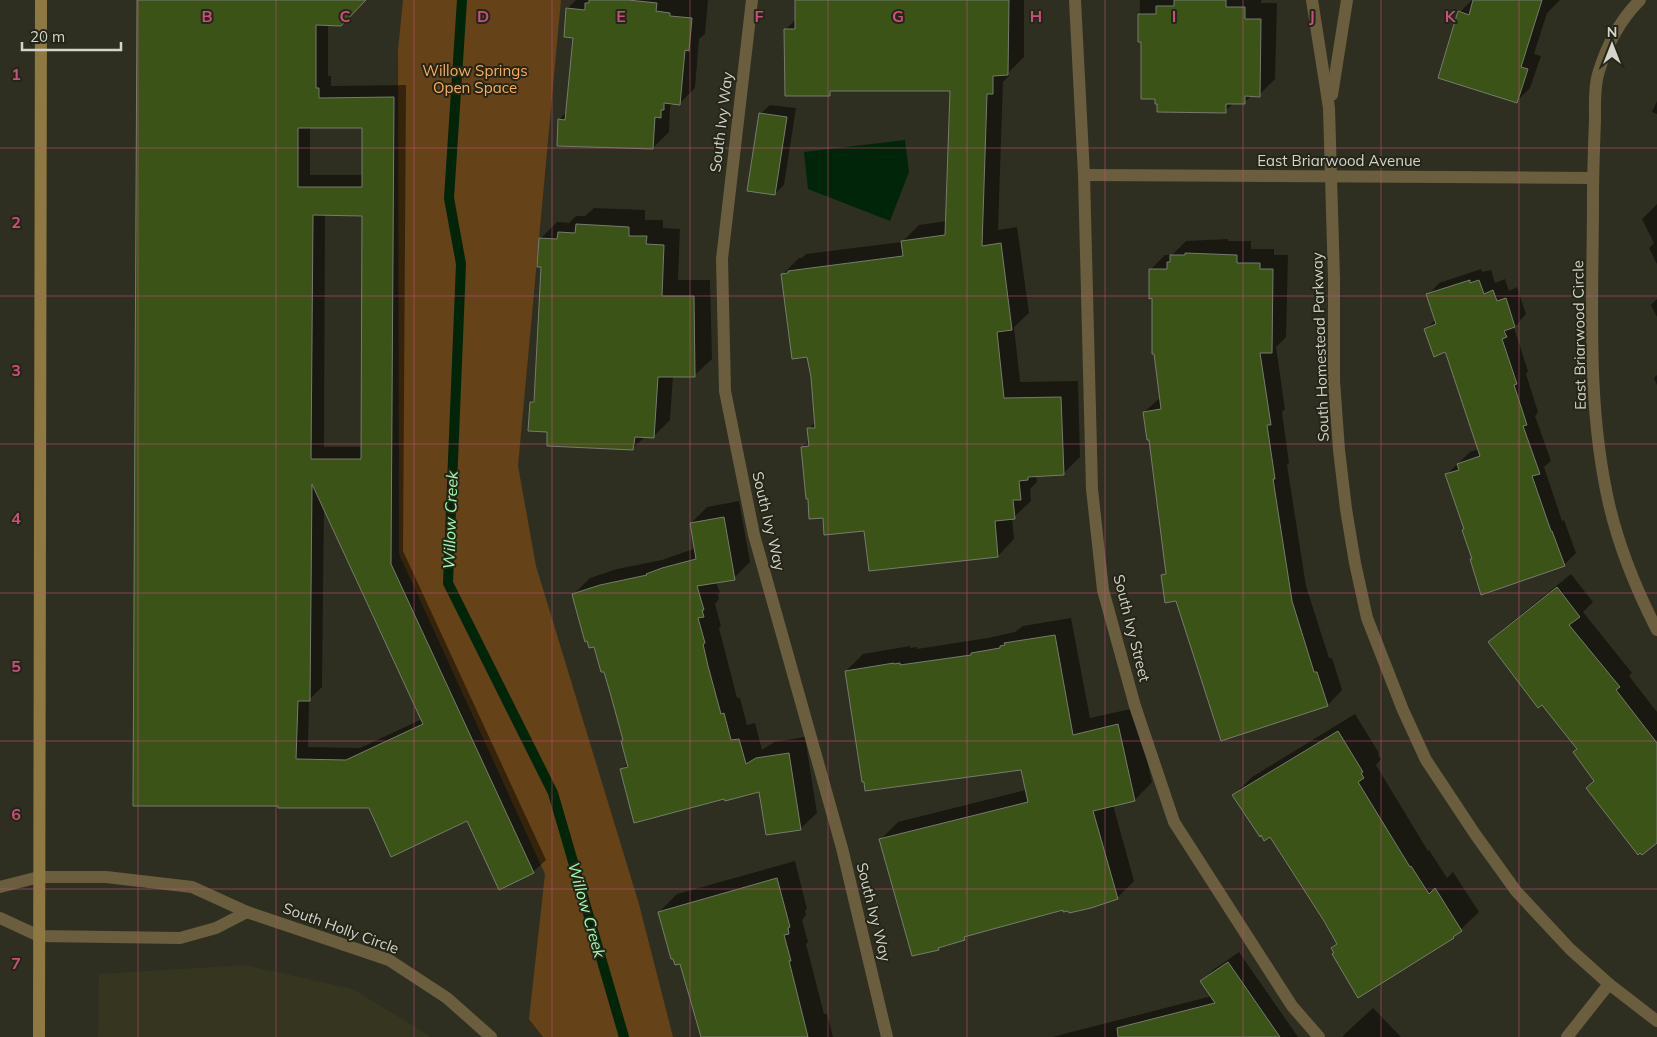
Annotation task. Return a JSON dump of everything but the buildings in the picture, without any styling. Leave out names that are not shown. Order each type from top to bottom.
[{"type":"main road","points":[[39,1037],[41,0]]},
{"type":"street","name":"South Ivy Way","points":[[752,0],[722,259],[725,391],[754,535],[842,848],[888,1037]]},
{"type":"street","points":[[1075,0],[1084,175]]},
{"type":"street","name":"South Homestead Parkway","points":[[1312,0],[1330,108],[1334,380],[1339,450],[1346,509],[1367,618],[1403,710],[1426,760],[1451,800],[1516,891],[1570,949],[1609,984],[1657,1021]]},
{"type":"street","name":"South Homestead Parkway","points":[[1330,108],[1347,0]]},
{"type":"street","name":"East Briarwood Circle","points":[[1640,0],[1630,10],[1612,38],[1598,72],[1593,178],[1593,386],[1600,455],[1609,504],[1623,550],[1645,607],[1657,630]]},
{"type":"street","name":"East Briarwood Avenue","points":[[1084,175],[1593,178]]},
{"type":"street","name":"South Ivy Street","points":[[1084,175],[1092,490],[1103,590],[1132,697],[1174,822],[1292,1006],[1319,1037]]},
{"type":"street","name":"South Holly Circle","points":[[0,887],[39,877],[106,877],[192,887],[247,912],[390,960],[447,998],[491,1037]]},
{"type":"street","points":[[0,918],[39,936],[180,938],[216,928],[247,912]]},
{"type":"street","points":[[1567,1037],[1609,984]]},
{"type":"shaded area","points":[[905,140],[909,172],[890,221],[808,189],[804,152]]},
{"type":"shaded area","points":[[245,965],[353,989],[431,1037],[98,1037],[99,974]]},
{"type":"green space","name":"Willow Springs Open Space","points":[[403,0],[561,0],[518,466],[536,566],[639,904],[673,1037],[543,1037],[529,1019],[545,874],[399,554],[398,50]]},
{"type":"waterway","name":"Willow Creek","points":[[462,0],[449,198],[461,264],[448,583],[553,793],[624,1037]]}]
